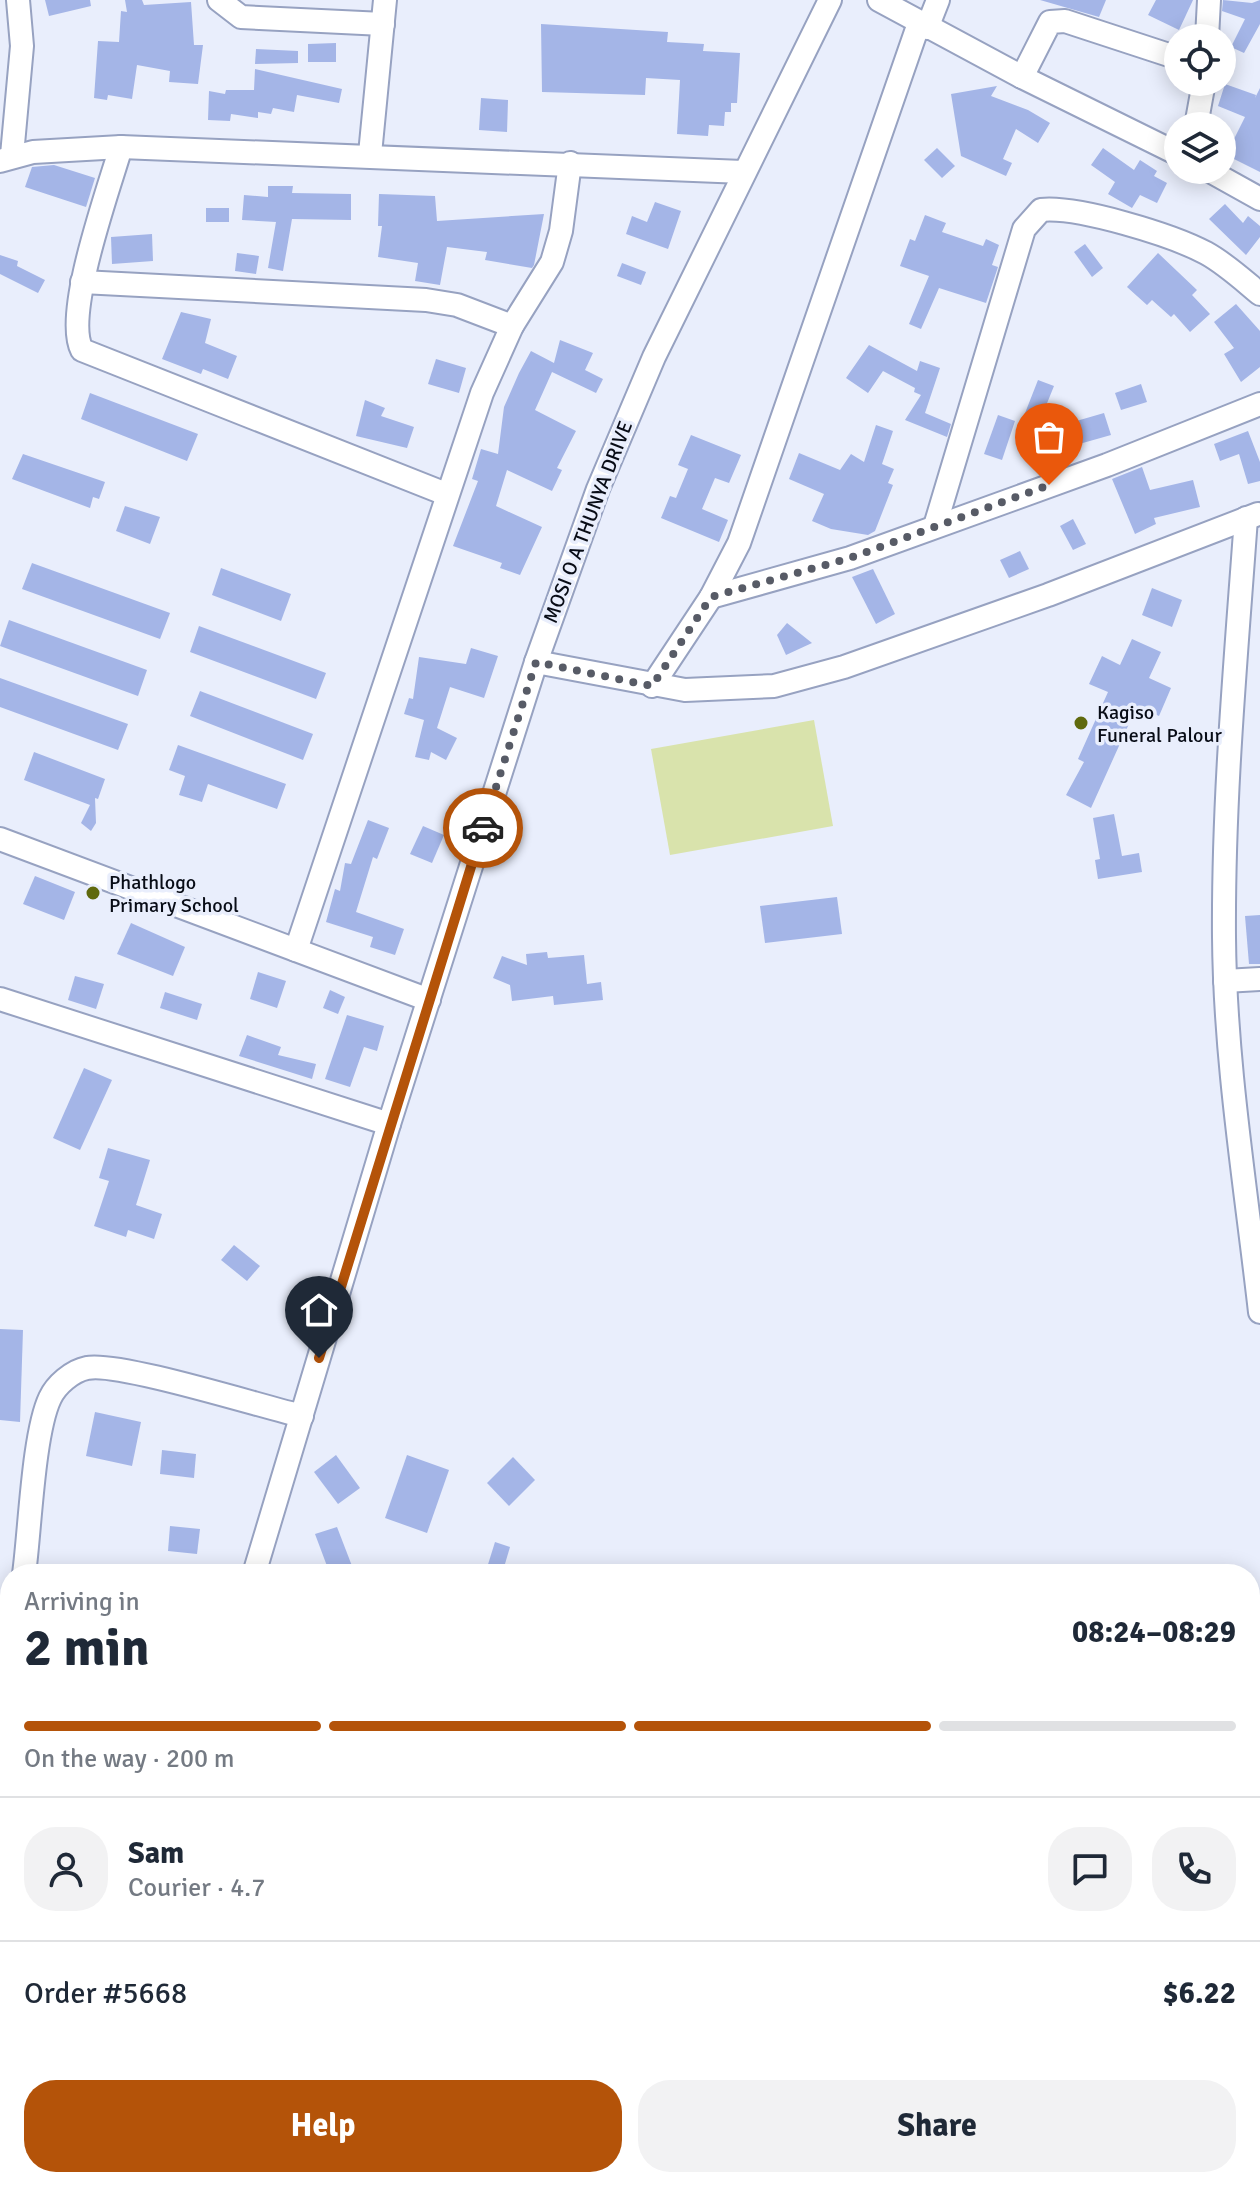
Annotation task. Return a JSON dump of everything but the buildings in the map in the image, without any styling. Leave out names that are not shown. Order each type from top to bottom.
[{"type":"street","points":[[18,0],[22,46],[6,158],[121,147],[370,154],[743,172]]},
{"type":"street","points":[[219,0],[241,17],[383,24]]},
{"type":"street","points":[[370,154],[385,0]]},
{"type":"street","name":"MOSI O A THUNYA DRIVE","points":[[257,1564],[389,1124],[536,662],[625,423],[743,172],[830,0]]},
{"type":"street","points":[[879,0],[923,26],[1164,147]]},
{"type":"street","points":[[652,686],[711,597],[739,543],[923,26],[938,0]]},
{"type":"street","points":[[1208,24],[1209,0]]},
{"type":"street","points":[[1022,77],[1050,22],[1065,21],[1164,53]]},
{"type":"street","points":[[121,147],[82,282],[76,337],[87,355],[446,494]]},
{"type":"street","points":[[296,950],[482,393],[512,326],[552,262],[561,231],[570,163]]},
{"type":"street","points":[[1233,184],[1260,199]]},
{"type":"street","points":[[935,526],[1024,229],[1041,210],[1071,210],[1172,239],[1205,253],[1260,294]]},
{"type":"street","points":[[82,282],[426,300],[457,305],[512,326]]},
{"type":"street","points":[[711,597],[850,558],[1107,465],[1260,404]]},
{"type":"street","points":[[536,662],[652,686],[743,690],[809,678],[1048,595],[1253,516],[1231,727],[1225,981],[1260,1312]]},
{"type":"street","points":[[0,839],[429,1000]]},
{"type":"street","points":[[1225,981],[1260,979]]},
{"type":"street","points":[[0,999],[389,1124]]},
{"type":"street","points":[[25,1564],[42,1428],[50,1397],[65,1378],[87,1367],[119,1370],[302,1416]]},
{"type":"green space","points":[[814,720],[833,826],[670,855],[651,749]]},
{"type":"way so far","points":[[483,828],[536,662],[652,686],[711,597],[850,558],[1049,485]]},
{"type":"place","name":"Kagiso Funeral Palour","points":[[1081,723]]},
{"type":"place","name":"Phathlogo Primary School","points":[[93,893]]},
{"type":"route","points":[[319,1358],[483,828]]}]
